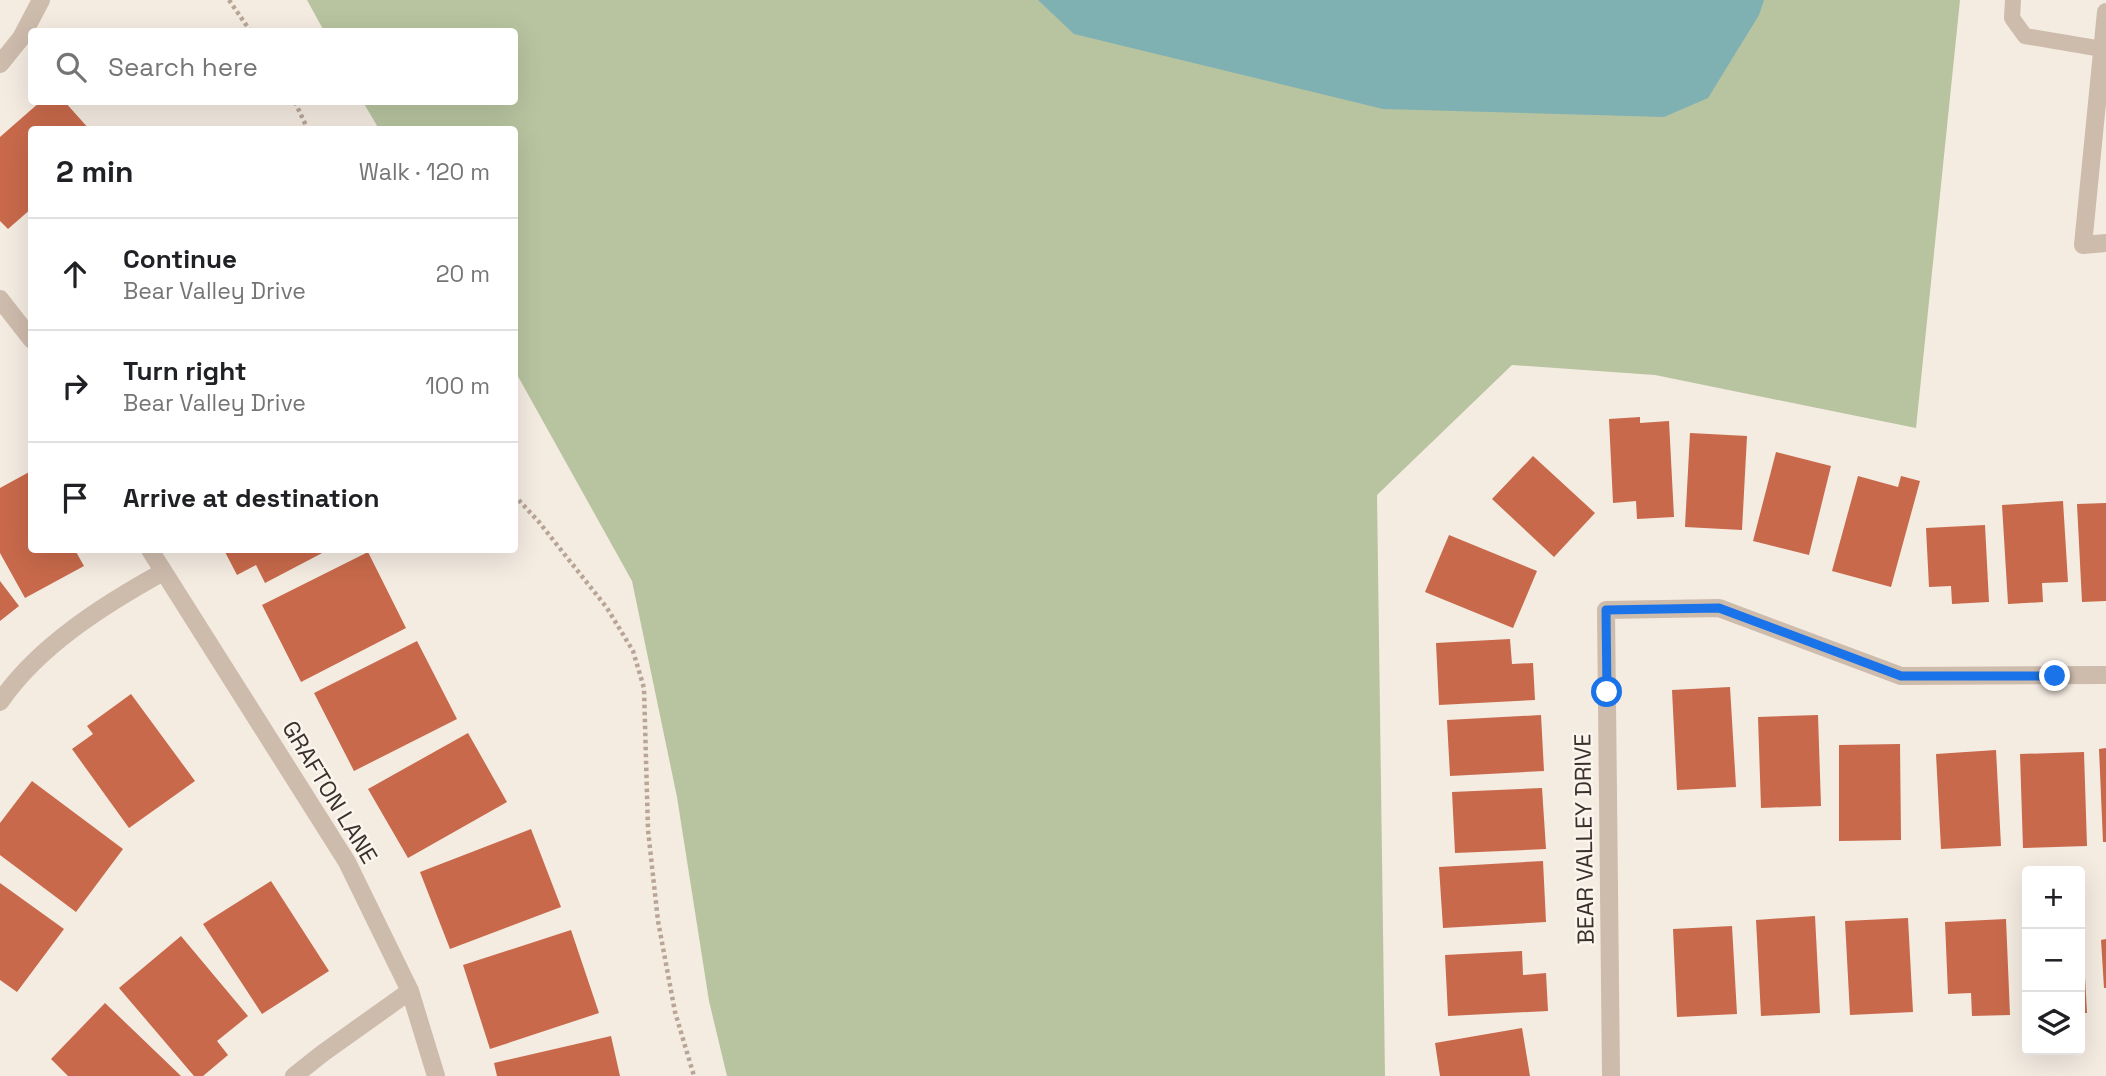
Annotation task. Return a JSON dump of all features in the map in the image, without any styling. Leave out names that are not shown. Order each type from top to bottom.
[{"type":"street","points":[[0,64],[21,38],[41,0]]},
{"type":"street","points":[[2106,12],[2083,245],[2106,243]]},
{"type":"street","points":[[0,299],[28,335]]},
{"type":"street","name":"GRAFTON LANE","points":[[152,553],[347,862],[410,991],[436,1076]]},
{"type":"street","points":[[0,702],[40,658],[74,629],[110,603],[163,572]]},
{"type":"street","name":"BEAR VALLEY DRIVE","points":[[1611,1076],[1606,610],[1719,608],[1901,676],[2106,675]]},
{"type":"street","points":[[294,1076],[410,991]]},
{"type":"lane","points":[[2013,0],[2012,18],[2025,36],[2102,49]]},
{"type":"path","points":[[229,0],[248,28]]},
{"type":"path","points":[[296,105],[306,126]]},
{"type":"path","points":[[518,499],[607,608],[633,651],[644,688],[648,830],[658,921],[675,1012],[694,1076]]},
{"type":"green space","points":[[307,0],[1960,0],[1916,428],[1655,375],[1512,365],[1377,495],[1385,1076],[727,1076],[709,1001],[677,797],[632,581],[518,376],[518,126],[377,126],[365,105],[518,105],[518,28],[322,28]]},
{"type":"water","points":[[1038,0],[1764,0],[1759,15],[1708,98],[1664,117],[1383,109],[1074,34]]},
{"type":"building","points":[[37,105],[68,105],[86,126],[28,126],[28,212],[8,229],[0,221],[0,137]]},
{"type":"building","points":[[1640,417],[1640,423],[1669,421],[1674,517],[1637,519],[1636,501],[1613,503],[1609,419]]},
{"type":"building","points":[[1690,433],[1747,436],[1742,530],[1685,527]]},
{"type":"building","points":[[1776,452],[1831,466],[1809,555],[1753,541]]},
{"type":"building","points":[[1533,456],[1595,513],[1554,557],[1492,499]]},
{"type":"building","points":[[28,473],[28,553],[77,553],[84,566],[25,598],[0,553],[0,488]]},
{"type":"building","points":[[1858,476],[1898,487],[1901,476],[1920,481],[1891,587],[1832,571]]},
{"type":"building","points":[[2063,501],[2068,582],[2042,583],[2043,602],[2008,604],[2002,505]]},
{"type":"building","points":[[2106,503],[2106,601],[2082,602],[2077,504]]},
{"type":"building","points":[[1985,525],[1989,602],[1952,604],[1951,586],[1929,587],[1926,528]]},
{"type":"building","points":[[1449,535],[1537,571],[1513,628],[1425,592]]},
{"type":"building","points":[[226,553],[322,553],[265,583],[256,565],[237,575]]},
{"type":"building","points":[[368,553],[406,628],[301,682],[262,605]]},
{"type":"building","points":[[0,581],[19,606],[0,621]]},
{"type":"building","points":[[1510,639],[1512,664],[1533,663],[1535,700],[1439,705],[1436,643]]},
{"type":"building","points":[[417,641],[457,719],[354,771],[314,693]]},
{"type":"building","points":[[1730,687],[1736,787],[1677,790],[1672,690]]},
{"type":"building","points":[[131,694],[195,781],[129,828],[72,749],[93,734],[87,726]]},
{"type":"building","points":[[1541,715],[1544,771],[1450,776],[1447,720]]},
{"type":"building","points":[[1818,715],[1821,806],[1761,808],[1758,717]]},
{"type":"building","points":[[468,733],[507,802],[408,858],[368,789]]},
{"type":"building","points":[[1900,744],[1901,840],[1839,841],[1839,745]]},
{"type":"building","points":[[2106,748],[2106,842],[2103,842],[2099,749]]},
{"type":"building","points":[[1996,750],[2001,846],[1941,849],[1936,754]]},
{"type":"building","points":[[2084,752],[2087,846],[2023,848],[2020,754]]},
{"type":"building","points":[[32,781],[123,849],[76,912],[0,855],[0,823]]},
{"type":"building","points":[[1542,788],[1546,849],[1455,853],[1452,792]]},
{"type":"building","points":[[531,829],[561,907],[450,949],[420,872]]},
{"type":"building","points":[[1543,861],[1546,922],[1443,928],[1439,867]]},
{"type":"building","points":[[271,881],[329,971],[262,1014],[203,924]]},
{"type":"building","points":[[0,883],[64,929],[17,992],[0,980]]},
{"type":"building","points":[[1815,916],[1820,1013],[1761,1016],[1756,920]]},
{"type":"building","points":[[1908,918],[1913,1012],[1850,1015],[1845,921]]},
{"type":"building","points":[[2006,919],[2010,1015],[1972,1016],[1971,993],[1948,994],[1945,922]]},
{"type":"building","points":[[1732,926],[1737,1014],[1677,1017],[1673,929]]},
{"type":"building","points":[[571,930],[599,1013],[490,1049],[463,965]]},
{"type":"building","points":[[181,936],[248,1016],[217,1041],[228,1055],[203,1076],[194,1076],[119,988]]},
{"type":"building","points":[[2106,939],[2106,988],[2104,988],[2101,940]]},
{"type":"building","points":[[1522,951],[1523,975],[1546,973],[1548,1011],[1448,1016],[1445,955]]},
{"type":"building","points":[[2085,976],[2087,1013],[2085,1013]]},
{"type":"building","points":[[105,1003],[181,1076],[68,1076],[51,1059]]},
{"type":"building","points":[[1522,1028],[1530,1076],[1440,1076],[1435,1043]]},
{"type":"building","points":[[611,1036],[620,1076],[497,1076],[494,1063]]},
{"type":"route","points":[[1607,692],[1606,610],[1719,608],[1901,676],[2055,676]]}]
